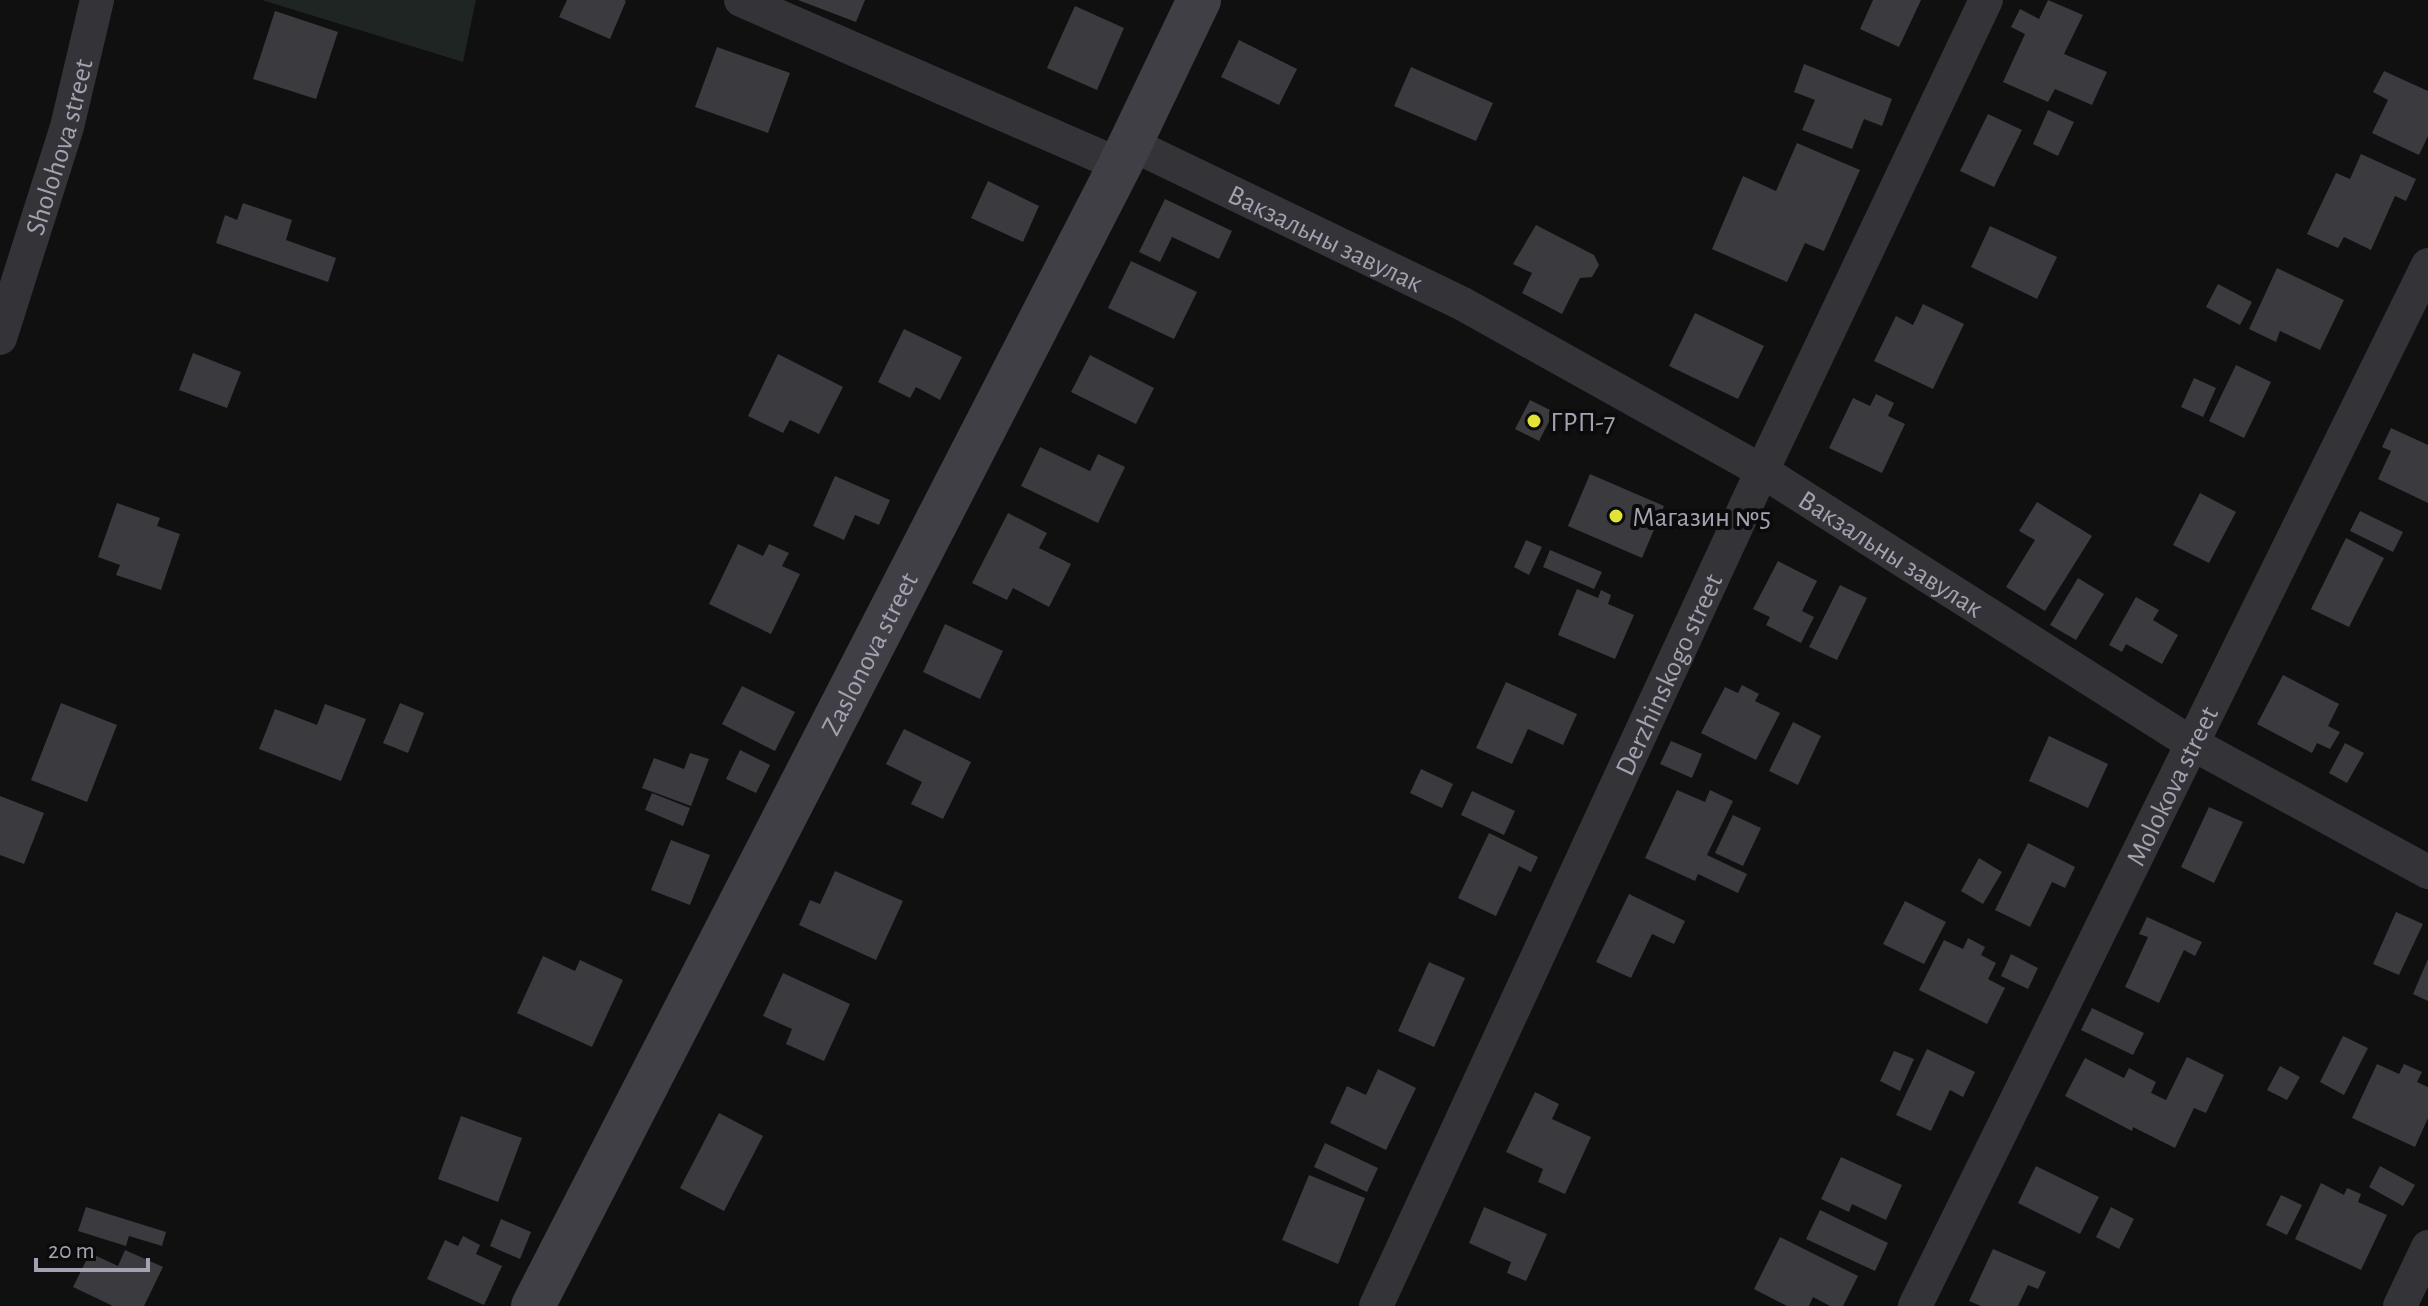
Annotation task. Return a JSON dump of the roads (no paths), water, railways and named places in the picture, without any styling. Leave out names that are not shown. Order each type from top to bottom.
[{"type":"street","name":"Sholohova street","points":[[0,338],[67,127],[97,0]]},
{"type":"street","name":"Вакзальны завулак","points":[[741,0],[1126,154],[1463,304],[1762,471],[2191,743],[2428,872]]},
{"type":"street","name":"Zaslonova street","points":[[533,1306],[1126,154],[1199,0]]},
{"type":"street","name":"Derzhinskogo street","points":[[1376,1306],[1762,471],[1986,0]]},
{"type":"street","name":"Molokova street","points":[[1915,1306],[2428,265]]},
{"type":"street","points":[[2400,1306],[2428,1247]]},
{"type":"place","name":"ГРП-7","points":[[1534,421]]},
{"type":"place","name":"Магазин №5","points":[[1616,516]]}]
